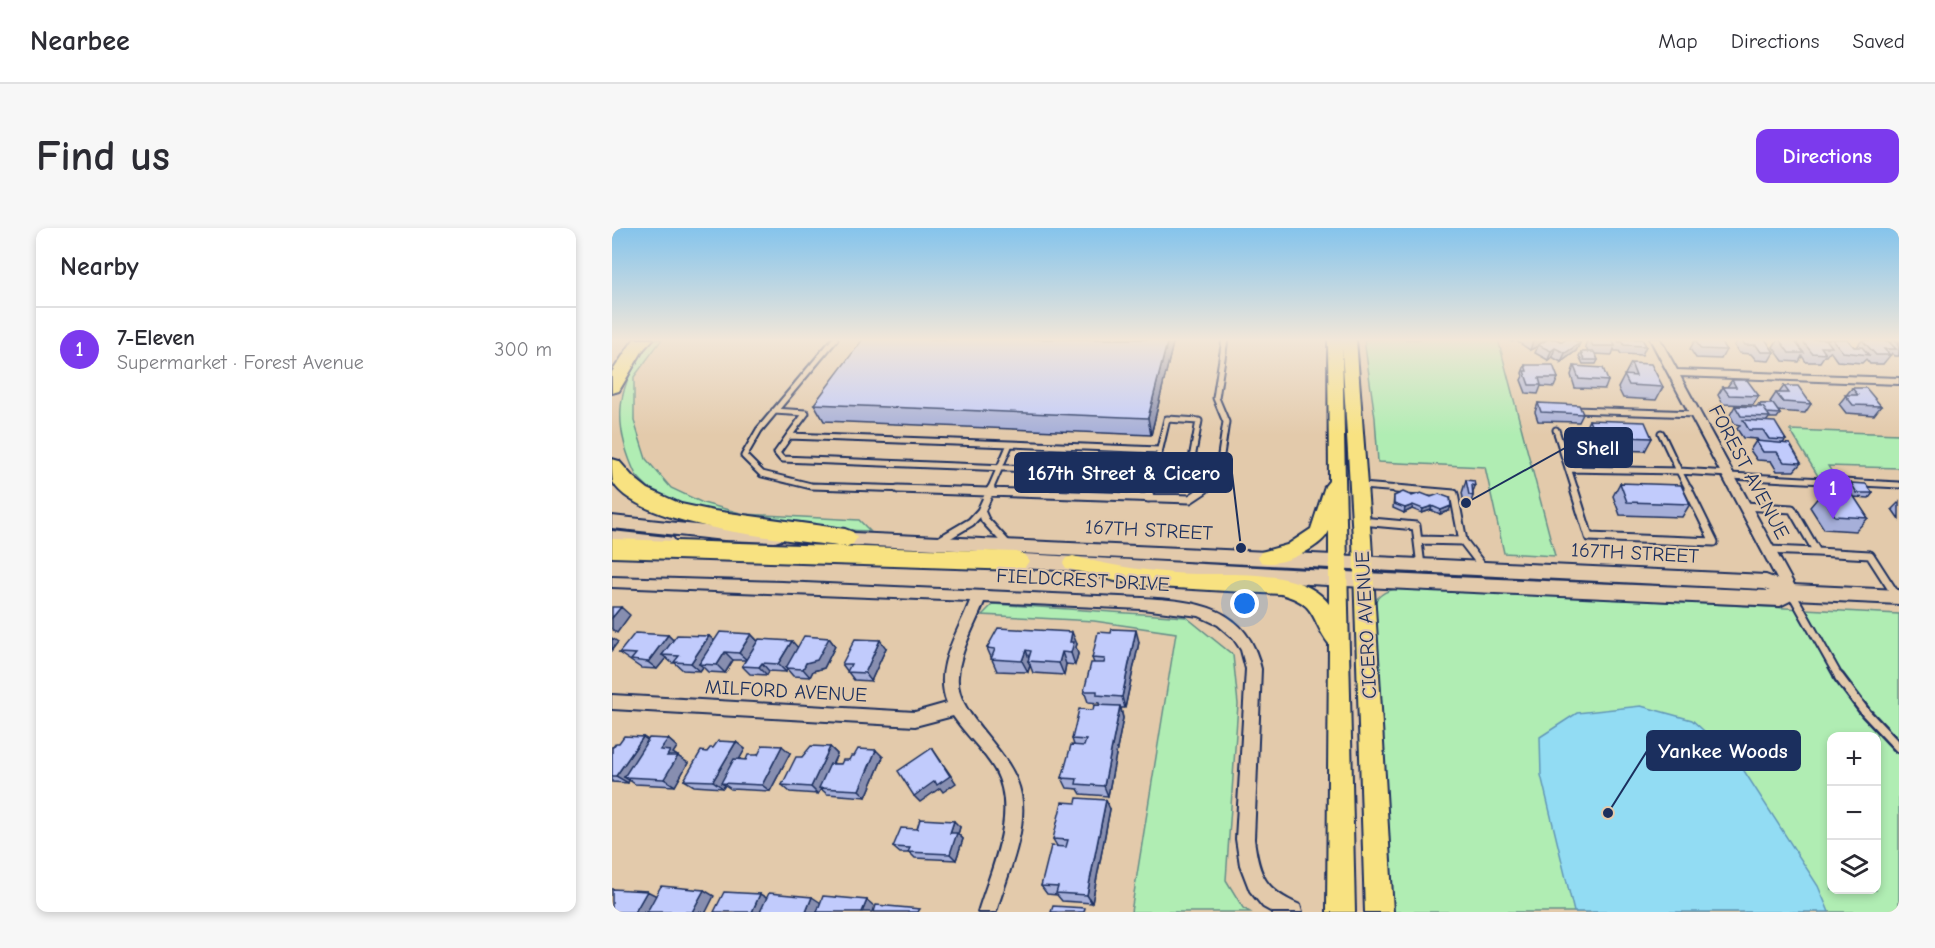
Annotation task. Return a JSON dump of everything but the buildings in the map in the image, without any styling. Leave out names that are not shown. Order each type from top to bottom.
[{"type":"highway","points":[[612,387],[622,371]]},
{"type":"highway","points":[[612,466],[624,483],[656,504],[693,516],[845,538]]},
{"type":"highway","points":[[612,548],[1013,554]]},
{"type":"main road","name":"CICERO AVENUE","points":[[1336,371],[1339,470],[1341,912]]},
{"type":"main road","name":"CICERO AVENUE","points":[[1351,371],[1361,521],[1379,912]]},
{"type":"main road","points":[[1268,557],[1293,550],[1319,533],[1339,470]]},
{"type":"main road","name":"167TH STREET","points":[[612,522],[724,534],[936,543],[1073,563],[1339,570],[1780,599],[1791,592]]},
{"type":"main road","name":"167TH STREET","points":[[612,537],[713,548],[1268,557],[1339,570]]},
{"type":"main road","points":[[1073,563],[1103,572],[1185,581],[1287,588],[1317,603],[1325,614],[1338,645]]},
{"type":"main road","name":"167TH STREET","points":[[1363,572],[1421,566],[1484,568],[1766,582],[1791,592],[1898,597]]},
{"type":"street","name":"FOREST AVENUE","points":[[1672,371],[1791,592]]},
{"type":"street","points":[[1674,374],[1899,381]]},
{"type":"street","name":"FIELDCREST DRIVE","points":[[612,582],[753,585],[979,596],[1190,608],[1212,614],[1237,633],[1247,645],[1253,659],[1254,680],[1245,839],[1247,864],[1255,887],[1275,906],[1293,912]]},
{"type":"street","points":[[979,596],[954,662],[950,680],[956,708],[992,748],[1007,773],[1013,797],[1011,824],[987,912]]},
{"type":"street","name":"MILFORD AVENUE","points":[[612,702],[915,719],[956,708]]},
{"type":"lane","points":[[808,371],[759,430],[744,456],[762,474],[811,486],[1190,499],[1217,481],[1227,422],[1216,398],[1220,371]]},
{"type":"lane","points":[[1566,410],[1697,414]]},
{"type":"lane","points":[[774,411],[806,413],[777,453],[782,459],[999,469],[1153,474],[1179,475],[1190,469],[1199,421],[1167,419],[1153,474],[1148,498]]},
{"type":"lane","points":[[1556,429],[1589,537],[1714,542],[1661,434]]},
{"type":"lane","points":[[789,436],[1159,450]]},
{"type":"lane","points":[[936,543],[970,522],[981,511],[1010,444]]},
{"type":"lane","points":[[1568,469],[1679,471],[1899,485]]},
{"type":"lane","points":[[1358,486],[1454,494],[1463,541],[1484,568]]},
{"type":"lane","points":[[1745,506],[1792,509],[1817,552]]},
{"type":"lane","points":[[981,511],[985,520],[1013,554]]},
{"type":"lane","points":[[1361,521],[1416,526],[1421,566]]},
{"type":"lane","points":[[1418,540],[1463,541]]},
{"type":"lane","points":[[1768,550],[1870,555],[1898,597]]},
{"type":"lane","points":[[1791,592],[1818,646],[1839,680],[1899,748]]},
{"type":"green space","points":[[638,371],[634,377],[634,421],[646,459],[671,488],[703,503],[744,514],[859,520],[870,531],[819,527],[686,509],[662,498],[636,475],[623,439],[621,405],[631,372]]},
{"type":"green space","points":[[1368,371],[1506,371],[1555,556],[1504,553],[1485,467],[1378,462]]},
{"type":"green space","points":[[1790,430],[1899,434],[1899,468],[1828,466],[1835,477],[1818,476]]},
{"type":"green space","points":[[1405,588],[1899,614],[1899,912],[1392,912],[1371,608],[1381,595]]},
{"type":"green space","points":[[993,604],[1186,617],[1233,655],[1238,704],[1226,880],[1243,908],[1250,912],[1131,912],[1176,633],[1094,621],[982,615]]},
{"type":"water","points":[[1641,706],[1692,720],[1739,763],[1818,886],[1829,912],[1574,912],[1541,775],[1540,737],[1577,713]]},
{"type":"place","name":"Shell","points":[[1466,503]]},
{"type":"place","name":"7-Eleven","points":[[1833,519]]},
{"type":"place","name":"167th Street & Cicero","points":[[1241,548]]},
{"type":"place","name":"Yankee Woods","points":[[1608,813]]}]
